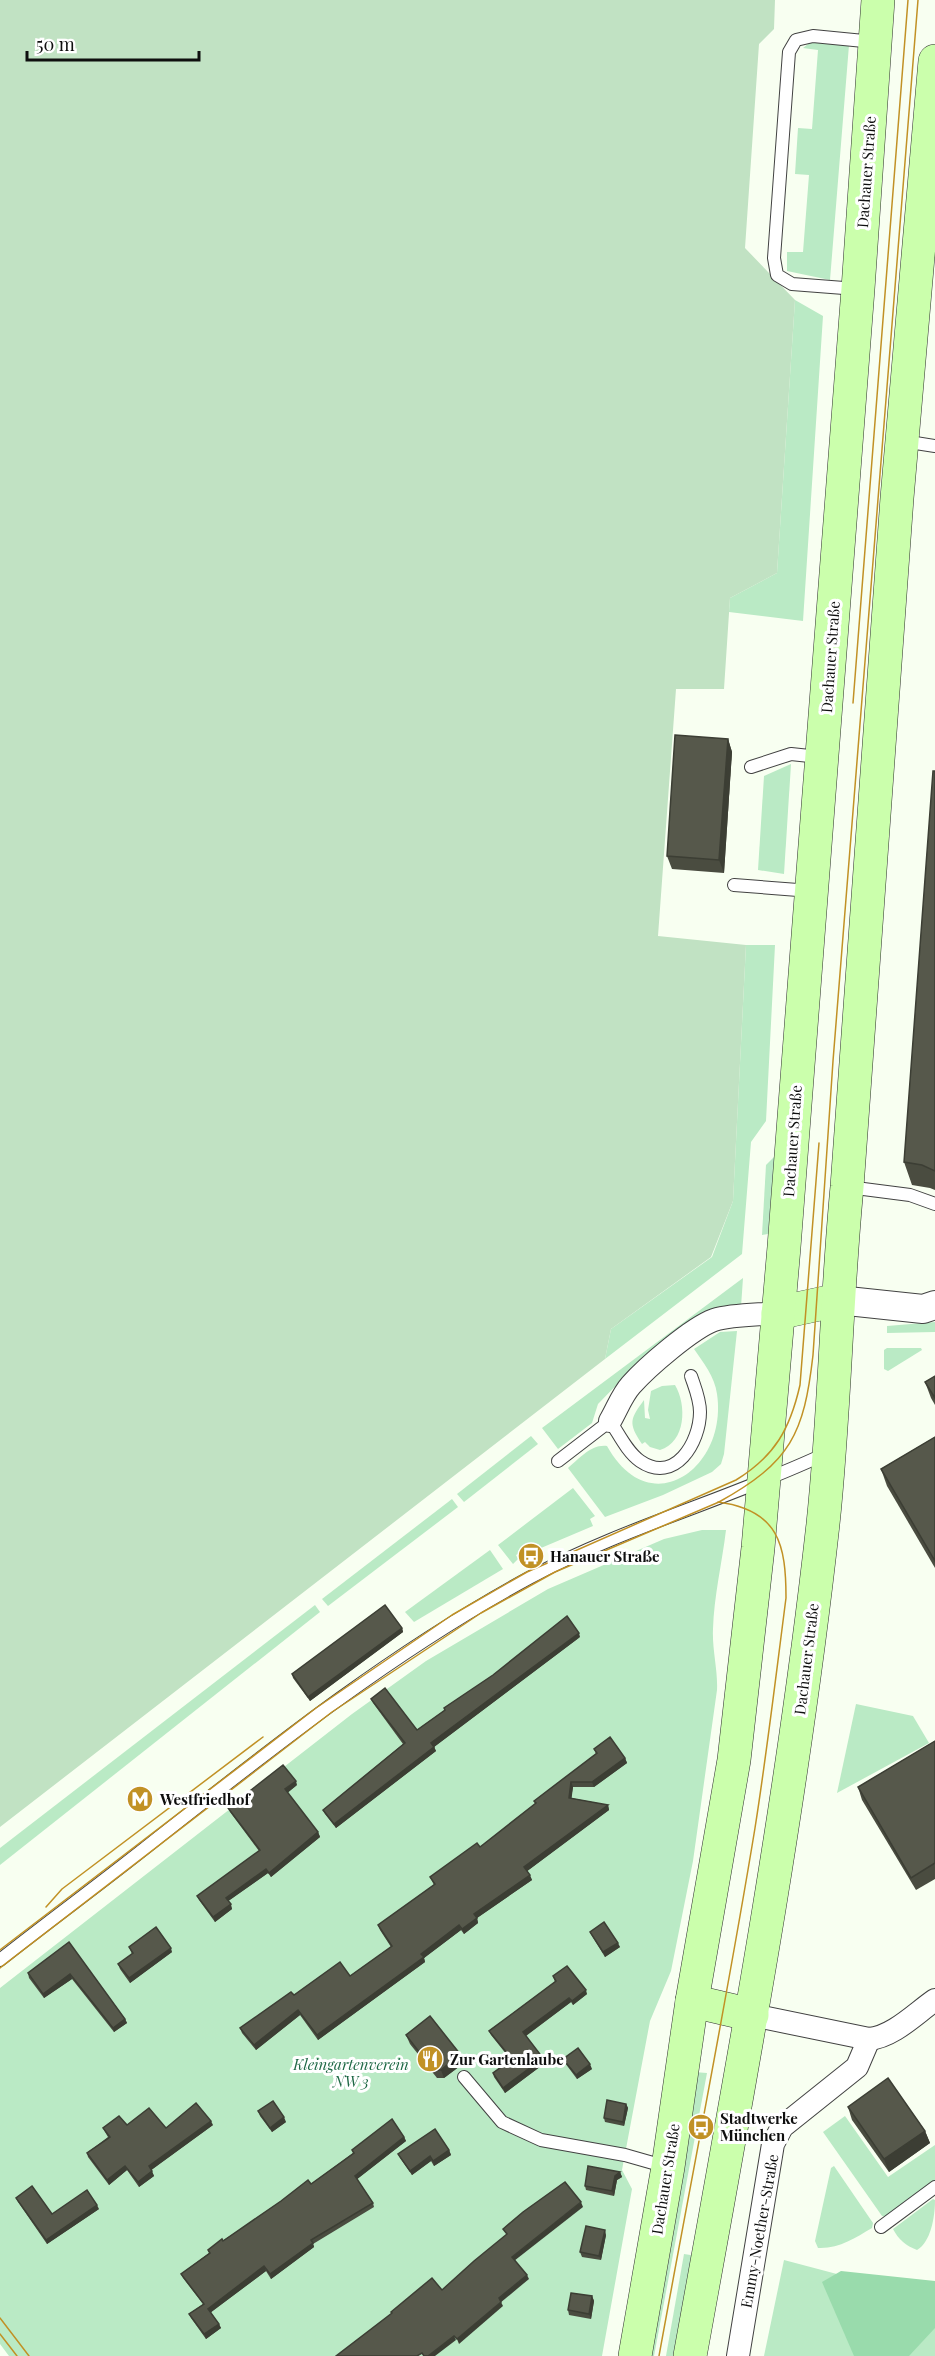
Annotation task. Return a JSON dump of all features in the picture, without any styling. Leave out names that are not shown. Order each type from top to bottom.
[{"type":"main road","name":"Dachauer Straße","points":[[635,2356],[668,2167],[692,2001],[734,1761],[764,1482],[812,891],[878,0]]},
{"type":"main road","name":"Dachauer Straße","points":[[690,2356],[752,2015],[800,1716],[823,1521],[837,1300],[902,441],[932,129],[935,67]]},
{"type":"main road","points":[[778,1313],[837,1300]]},
{"type":"main road","points":[[692,2001],[752,2015]]},
{"type":"street","points":[[837,1300],[923,1309],[935,1305]]},
{"type":"street","points":[[610,1421],[630,1386],[657,1359],[701,1326],[714,1320],[730,1317],[778,1313]]},
{"type":"street","points":[[752,2015],[869,2039],[886,2034],[935,2000]]},
{"type":"street","name":"Emmy-Noether-Straße","points":[[738,2356],[773,2144],[782,2127],[857,2067],[869,2039]]},
{"type":"lane","points":[[867,0],[878,0]]},
{"type":"lane","points":[[858,289],[792,284],[777,275],[774,258],[789,52],[796,40],[813,36],[874,42]]},
{"type":"lane","points":[[902,441],[935,446]]},
{"type":"lane","points":[[751,767],[791,754],[822,757]]},
{"type":"lane","points":[[734,885],[812,891]]},
{"type":"lane","points":[[847,1187],[910,1195],[935,1204]]},
{"type":"lane","points":[[558,1461],[610,1421],[629,1450],[642,1463],[652,1467],[673,1465],[686,1455],[699,1425],[699,1398],[692,1376]]},
{"type":"lane","points":[[0,1960],[321,1712],[488,1601],[578,1555],[734,1491],[764,1482],[828,1452]]},
{"type":"lane","points":[[464,2077],[502,2122],[541,2140],[625,2155],[668,2167]]},
{"type":"lane","points":[[881,2227],[935,2187]]},
{"type":"green space","points":[[0,0],[775,0],[774,29],[759,44],[745,248],[795,300],[777,573],[730,598],[724,689],[676,689],[658,936],[746,945],[733,1201],[711,1257],[611,1329],[605,1359],[0,1827]]},
{"type":"green space","points":[[812,41],[849,45],[830,280],[787,271],[787,252],[803,252],[809,175],[795,174],[798,128],[812,129],[818,50],[803,48]]},
{"type":"green space","points":[[795,300],[823,316],[803,621],[729,612],[730,598],[777,573]]},
{"type":"green space","points":[[791,764],[784,874],[758,870],[764,776]]},
{"type":"green space","points":[[746,945],[775,945],[766,1121],[751,1142],[742,1254],[605,1359],[611,1329],[712,1257],[733,1201]]},
{"type":"green space","points":[[775,1156],[768,1234],[762,1235],[766,1165]]},
{"type":"green space","points":[[743,1278],[741,1307],[705,1311],[632,1369],[598,1404],[592,1423],[558,1449],[542,1428]]},
{"type":"green space","points":[[935,1322],[935,1332],[887,1333],[887,1326]]},
{"type":"green space","points":[[737,1331],[721,1464],[712,1472],[663,1495],[605,1517],[568,1468],[596,1447],[607,1446],[625,1469],[644,1481],[664,1483],[682,1477],[698,1464],[710,1444],[717,1421],[716,1388],[708,1370],[694,1349],[720,1332]]},
{"type":"green space","points":[[887,1348],[921,1348],[922,1350],[888,1371],[884,1369],[884,1350]]},
{"type":"green space","points":[[675,1385],[681,1402],[682,1422],[675,1439],[669,1446],[660,1450],[650,1447],[645,1442],[642,1444],[634,1431],[632,1421],[636,1412],[644,1400],[645,1418],[650,1419],[648,1410],[651,1391],[662,1386]]},
{"type":"green space","points":[[531,1436],[538,1444],[464,1502],[457,1494]]},
{"type":"green space","points":[[573,1488],[595,1516],[590,1519],[593,1526],[541,1548],[538,1544],[516,1555],[518,1559],[513,1564],[498,1545]]},
{"type":"green space","points":[[452,1499],[458,1507],[328,1606],[322,1599]]},
{"type":"green space","name":"Kleingartenverein NW 3","points":[[702,1530],[726,1530],[714,1617],[713,1637],[717,1690],[693,1861],[671,1971],[650,2021],[622,2170],[632,2189],[602,2356],[9,2356],[0,2344],[0,1988],[352,1714],[426,1661],[548,1589],[664,1539]]},
{"type":"green space","points":[[490,1550],[503,1569],[414,1622],[405,1612]]},
{"type":"green space","points":[[315,1605],[320,1612],[0,1865],[0,1848]]},
{"type":"green space","points":[[856,1704],[913,1716],[929,1743],[837,1793]]},
{"type":"green space","points":[[694,2072],[707,2073],[654,2356],[648,2356]]},
{"type":"green space","points":[[845,2116],[888,2177],[935,2145],[935,2181],[888,2217],[882,2216],[823,2132]]},
{"type":"green space","points":[[834,2166],[873,2223],[872,2228],[846,2242],[833,2247],[818,2248],[815,2241],[831,2168]]},
{"type":"green space","points":[[933,2199],[935,2206],[929,2235],[917,2250],[903,2242],[893,2229]]},
{"type":"green space","points":[[684,2254],[697,2256],[679,2356],[666,2356]]},
{"type":"green space","points":[[784,2260],[935,2300],[935,2356],[764,2356]]},
{"type":"green space","points":[[841,2271],[935,2281],[935,2328],[909,2356],[854,2356],[822,2282]]},
{"type":"building","points":[[675,735],[728,739],[719,860],[667,856]]},
{"type":"building","points":[[933,771],[935,771],[935,1171],[922,1165],[904,1162]]},
{"type":"building","points":[[935,1376],[935,1398],[925,1382]]},
{"type":"building","points":[[935,1437],[935,1561],[881,1469]]},
{"type":"building","points":[[385,1605],[402,1628],[308,1697],[292,1674]]},
{"type":"building","points":[[567,1616],[579,1633],[431,1743],[434,1747],[334,1824],[323,1810],[405,1743],[371,1699],[385,1688],[417,1730],[445,1710],[444,1708],[493,1675]]},
{"type":"building","points":[[610,1737],[625,1758],[592,1782],[571,1782],[569,1798],[608,1805],[524,1867],[530,1875],[474,1914],[477,1918],[462,1929],[459,1925],[421,1954],[424,1957],[317,2035],[298,2010],[254,2045],[240,2028],[291,1992],[294,1995],[340,1962],[350,1976],[392,1946],[378,1925],[435,1884],[430,1877],[477,1843],[480,1847],[536,1803],[534,1801],[597,1753],[594,1749]]},
{"type":"building","points":[[935,1741],[935,1863],[911,1878],[858,1787]]},
{"type":"building","points":[[283,1765],[296,1781],[285,1789],[318,1832],[269,1873],[266,1869],[226,1898],[231,1904],[213,1917],[197,1896],[260,1850],[228,1808]]},
{"type":"building","points":[[604,1922],[618,1943],[603,1952],[590,1932]]},
{"type":"building","points":[[156,1927],[171,1948],[129,1978],[118,1964],[133,1953],[129,1947]]},
{"type":"building","points":[[69,1942],[125,2019],[113,2028],[70,1974],[43,1994],[28,1973]]},
{"type":"building","points":[[567,1966],[586,1990],[572,2001],[569,1998],[523,2032],[543,2058],[503,2088],[493,2073],[512,2059],[489,2031],[556,1981],[553,1976]]},
{"type":"building","points":[[430,2016],[460,2054],[441,2070],[433,2070],[406,2035]]},
{"type":"building","points":[[578,2048],[590,2064],[576,2075],[563,2059]]},
{"type":"building","points":[[888,2078],[925,2131],[884,2159],[848,2107]]},
{"type":"building","points":[[607,2100],[626,2104],[623,2122],[604,2118]]},
{"type":"building","points":[[273,2101],[284,2117],[270,2128],[258,2111]]},
{"type":"building","points":[[196,2103],[211,2121],[149,2166],[152,2171],[138,2182],[125,2166],[107,2180],[87,2153],[110,2137],[103,2128],[119,2116],[127,2125],[149,2108],[166,2128]]},
{"type":"building","points":[[392,2119],[404,2137],[355,2176],[373,2203],[311,2240],[313,2243],[270,2274],[264,2266],[208,2309],[219,2324],[204,2334],[189,2314],[204,2304],[181,2274],[210,2253],[208,2250],[222,2239],[223,2241],[308,2180],[311,2184],[354,2153],[352,2150]]},
{"type":"building","points":[[435,2129],[449,2150],[433,2161],[430,2156],[410,2171],[398,2154]]},
{"type":"building","points":[[588,2166],[620,2172],[615,2176],[612,2191],[585,2186]]},
{"type":"building","points":[[565,2182],[581,2202],[512,2257],[527,2275],[499,2298],[501,2302],[457,2339],[454,2336],[428,2356],[422,2353],[417,2356],[336,2356],[392,2313],[432,2278],[442,2290],[507,2234],[503,2229]]},
{"type":"building","points":[[32,2186],[52,2214],[87,2190],[97,2205],[46,2240],[16,2198]]},
{"type":"building","points":[[586,2226],[605,2230],[599,2256],[580,2252]]},
{"type":"building","points":[[571,2293],[592,2296],[589,2314],[568,2310]]},
{"type":"tram line","points":[[853,703],[908,0]]},
{"type":"tram line","points":[[0,1968],[332,1712],[481,1613],[555,1572],[719,1502],[763,1473],[778,1459],[790,1443],[798,1426],[805,1406],[813,1355],[833,1061],[918,0]]},
{"type":"tram line","points":[[0,1950],[316,1708],[452,1615],[527,1572],[736,1480],[761,1461],[771,1451],[786,1428],[800,1385],[819,1143]]},
{"type":"tram line","points":[[659,2356],[755,1828],[786,1598],[784,1562],[781,1546],[775,1533],[754,1513],[738,1506],[718,1502]]},
{"type":"tram line","points":[[46,1907],[62,1889],[263,1737]]},
{"type":"tram line","points":[[0,2318],[29,2356]]},
{"type":"tram line","points":[[0,2334],[17,2356]]},
{"type":"place","name":"Hanauer Straße","points":[[531,1556]]},
{"type":"place","name":"Westfriedhof","points":[[140,1799]]},
{"type":"place","name":"Zur Gartenlaube","points":[[430,2059]]},
{"type":"place","name":"Stadtwerke München","points":[[701,2127]]}]
